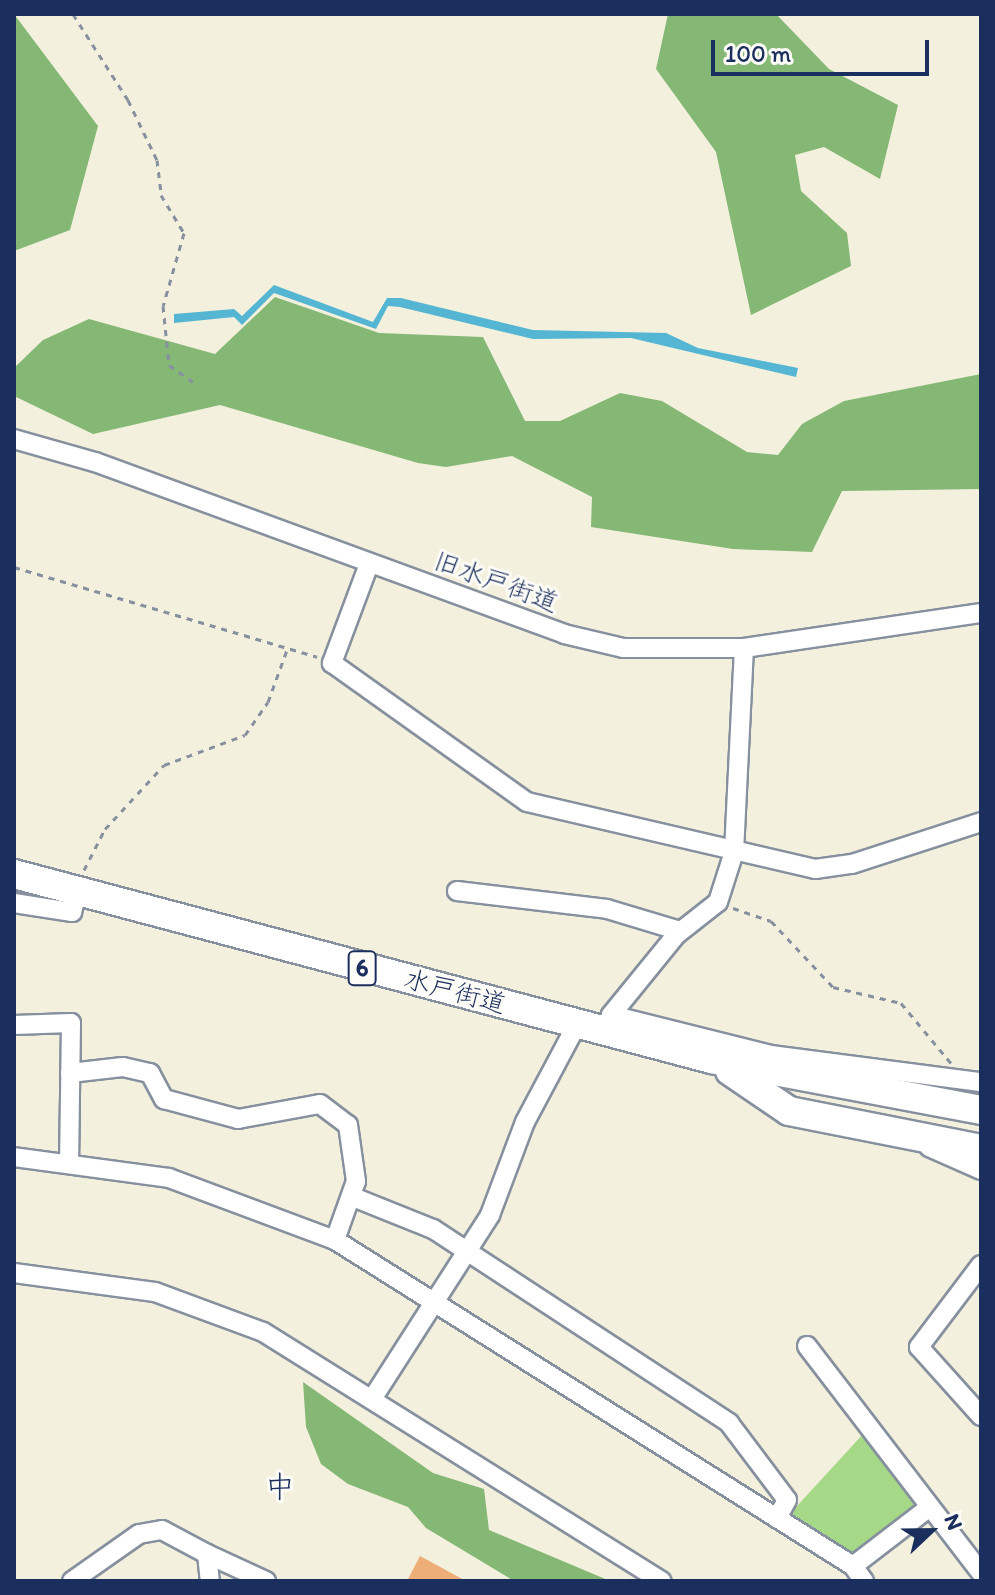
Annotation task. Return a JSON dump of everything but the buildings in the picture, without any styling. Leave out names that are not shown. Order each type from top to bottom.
[{"type":"highway","name":"水戸街道","points":[[14,874],[577,1024],[609,1023],[711,1059]]},
{"type":"highway","name":"6","points":[[711,1059],[944,1092],[981,1110]]},
{"type":"highway","points":[[711,1059],[789,1111],[911,1139],[981,1149]]},
{"type":"highway","points":[[944,1092],[981,1102]]},
{"type":"street","name":"旧水戸街道","points":[[14,439],[369,564],[623,648],[744,648],[981,613]]},
{"type":"street","points":[[369,564],[332,663],[527,802],[815,869],[852,864],[981,822]]},
{"type":"street","points":[[744,648],[734,852],[718,902],[680,931],[609,1023],[944,1092],[981,1082]]},
{"type":"street","points":[[457,891],[607,909],[680,931]]},
{"type":"street","points":[[14,903],[72,912],[77,892]]},
{"type":"street","points":[[14,1025],[71,1023],[69,1161]]},
{"type":"street","points":[[374,1396],[467,1252],[577,1024]]},
{"type":"street","points":[[70,1073],[123,1067],[150,1073],[164,1099],[238,1119],[320,1104],[348,1125],[353,1197],[335,1240]]},
{"type":"street","points":[[911,1139],[981,1170]]},
{"type":"street","points":[[14,1157],[69,1161],[208,1188],[335,1240],[436,1299],[777,1518],[858,1574],[930,1507]]},
{"type":"street","points":[[353,1197],[433,1229],[729,1423],[787,1500],[777,1518]]},
{"type":"street","points":[[981,1265],[919,1347],[981,1416]]},
{"type":"street","points":[[14,1273],[72,1277],[202,1305],[311,1356],[662,1581]]},
{"type":"street","points":[[807,1346],[930,1507],[975,1552],[981,1573]]},
{"type":"street","points":[[72,1581],[150,1532],[190,1539],[207,1554],[266,1581]]},
{"type":"street","points":[[207,1554],[210,1581]]},
{"type":"path","points":[[73,14],[128,100],[157,160],[161,195],[184,233],[163,306],[169,365],[193,382]]},
{"type":"path","points":[[14,567],[288,647],[332,663]]},
{"type":"path","points":[[77,892],[105,829],[164,765],[245,735],[268,702],[288,647]]},
{"type":"path","points":[[718,902],[771,921],[833,987],[901,1003],[951,1058],[944,1092]]},
{"type":"green space","points":[[14,14],[98,126],[70,230],[14,251]]},
{"type":"green space","points":[[668,14],[776,14],[829,69],[898,105],[880,179],[824,147],[795,155],[801,191],[847,233],[851,266],[751,315],[716,152],[656,69]]},
{"type":"green space","points":[[275,297],[379,333],[483,337],[525,421],[560,421],[620,393],[662,401],[747,452],[778,455],[802,424],[844,401],[981,374],[981,489],[842,491],[812,552],[733,549],[591,527],[592,497],[512,456],[446,467],[418,463],[220,405],[93,434],[14,396],[14,368],[43,340],[89,319],[215,354]]},
{"type":"green space","points":[[303,1382],[433,1473],[484,1489],[489,1530],[610,1581],[514,1581],[426,1528],[408,1507],[348,1484],[321,1464],[306,1427]]},
{"type":"green space","points":[[864,1433],[920,1506],[852,1557],[787,1517]]},
{"type":"water","points":[[274,285],[373,322],[387,298],[401,298],[533,330],[666,333],[698,348],[798,368],[796,377],[631,338],[533,339],[400,307],[388,306],[376,329],[274,293],[242,325],[234,317],[174,323],[174,314],[234,309],[242,316]]},
{"type":"district","name":"中","points":[[280,1487]]}]
